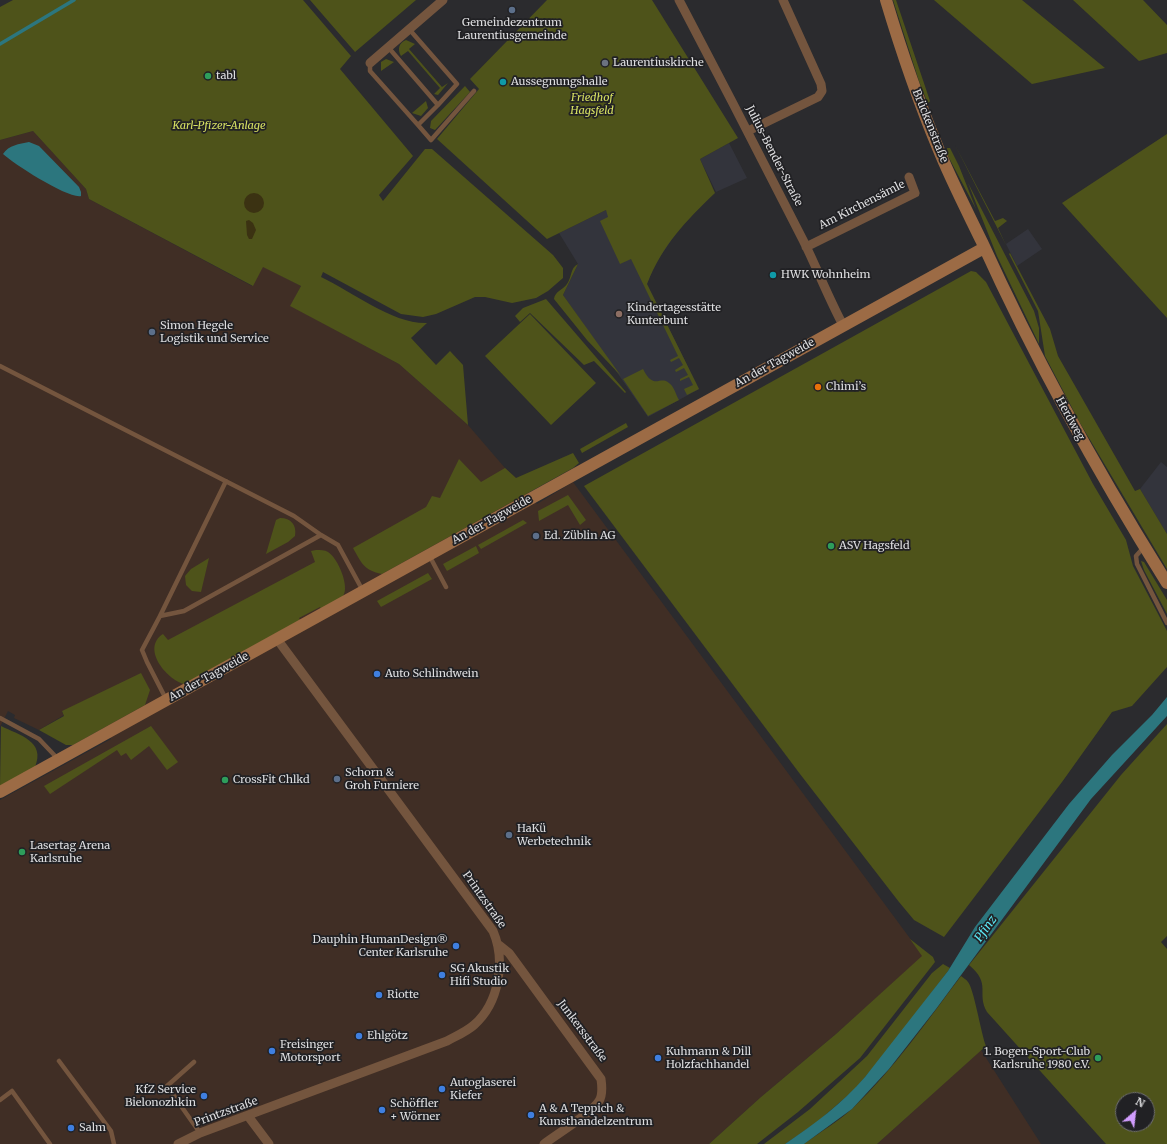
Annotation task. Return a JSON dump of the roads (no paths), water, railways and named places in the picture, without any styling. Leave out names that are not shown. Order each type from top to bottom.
[{"type":"main road","name":"Brückenstraße","points":[[886,0],[906,62],[938,147],[984,248]]},
{"type":"main road","name":"An der Tagweide","points":[[0,792],[984,248]]},
{"type":"main road","name":"Herdweg","points":[[984,248],[1040,365],[1089,455],[1167,583]]},
{"type":"street","points":[[370,63],[443,0]]},
{"type":"street","name":"Julius-Bender-Straße","points":[[679,0],[748,131],[843,325]]},
{"type":"street","points":[[748,131],[818,97],[822,91],[822,84],[783,0]]},
{"type":"street","name":"Am Kirchensämle","points":[[806,247],[915,193],[909,177]]},
{"type":"street","name":"Printzstraße","points":[[178,1144],[200,1134],[447,1041],[474,1025],[487,1009],[495,992],[500,969],[499,945],[493,931],[277,639]]},
{"type":"street","name":"Junkersstraße","points":[[499,945],[509,953],[601,1079],[602,1093],[599,1101],[592,1109],[544,1144]]},
{"type":"street","points":[[248,1116],[269,1144]]},
{"type":"lane","points":[[409,29],[457,84],[455,88],[418,125]]},
{"type":"lane","points":[[388,47],[438,105]]},
{"type":"lane","points":[[370,63],[370,71],[431,140],[474,91]]},
{"type":"lane","points":[[0,366],[294,516],[338,545],[364,592]]},
{"type":"lane","points":[[167,700],[142,650],[226,481]]},
{"type":"lane","points":[[160,616],[184,611],[321,534]]},
{"type":"lane","points":[[1144,547],[1136,556],[1137,564],[1167,623]]},
{"type":"lane","points":[[429,555],[446,587]]},
{"type":"lane","points":[[0,718],[39,739],[59,760]]},
{"type":"lane","points":[[59,1061],[111,1131],[114,1144]]},
{"type":"lane","points":[[194,1062],[167,1086],[200,1134]]},
{"type":"lane","points":[[0,1100],[12,1091],[50,1144]]},
{"type":"water","points":[[29,142],[39,146],[79,187],[81,196],[65,192],[54,187],[3,154],[11,147]]},
{"type":"water","name":"Pfinz","points":[[1167,697],[1167,716],[1091,799],[936,1009],[889,1069],[852,1109],[804,1144],[785,1144],[837,1105],[865,1077],[948,971],[975,927],[1069,804],[1112,755],[1152,715]]},
{"type":"waterway","points":[[0,44],[74,0]]},
{"type":"place","name":"Gemeindezentrum Laurentiusgemeinde","points":[[512,10]]},
{"type":"place","name":"Laurentiuskirche","points":[[605,63]]},
{"type":"place","name":"tabl","points":[[208,76]]},
{"type":"place","name":"Aussegnungshalle","points":[[503,82]]},
{"type":"place","name":"HWK Wohnheim","points":[[773,275]]},
{"type":"place","name":"Kindertagesstätte Kunterbunt","points":[[619,314]]},
{"type":"place","name":"Simon Hegele Logistik und Service","points":[[152,332]]},
{"type":"place","name":"Chimi’s","points":[[818,387]]},
{"type":"place","name":"Ed. Züblin AG","points":[[536,536]]},
{"type":"place","name":"ASV Hagsfeld","points":[[831,546]]},
{"type":"place","name":"Auto Schlindwein","points":[[377,674]]},
{"type":"place","name":"Schorn & Groh Furniere","points":[[337,779]]},
{"type":"place","name":"CrossFit Chlkd","points":[[225,780]]},
{"type":"place","name":"HaKü Werbetechnik","points":[[509,835]]},
{"type":"place","name":"Lasertag Arena Karlsruhe","points":[[22,852]]},
{"type":"place","name":"Dauphin HumanDesign® Center Karlsruhe","points":[[456,946]]},
{"type":"place","name":"SG Akustik Hifi Studio","points":[[442,975]]},
{"type":"place","name":"Riotte","points":[[379,995]]},
{"type":"place","name":"Ehlgötz","points":[[359,1036]]},
{"type":"place","name":"Freisinger Motorsport","points":[[272,1051]]},
{"type":"place","name":"Kuhmann & Dill Holzfachhandel","points":[[658,1058]]},
{"type":"place","name":"1. Bogen-Sport-Club Karlsruhe 1980 e.V.","points":[[1098,1058]]},
{"type":"place","name":"Autoglaserei Kiefer","points":[[442,1089]]},
{"type":"place","name":"KfZ Service Bielonozhkin","points":[[204,1096]]},
{"type":"place","name":"Schöffler + Wörner","points":[[382,1110]]},
{"type":"place","name":"A & A Teppich & Kunsthandelzentrum","points":[[531,1115]]},
{"type":"place","name":"Salm","points":[[71,1128]]},
{"type":"park label","name":"Friedhof Hagsfeld","points":[[592,104]]},
{"type":"park label","name":"Karl-Pfizer-Anlage","points":[[219,126]]}]
